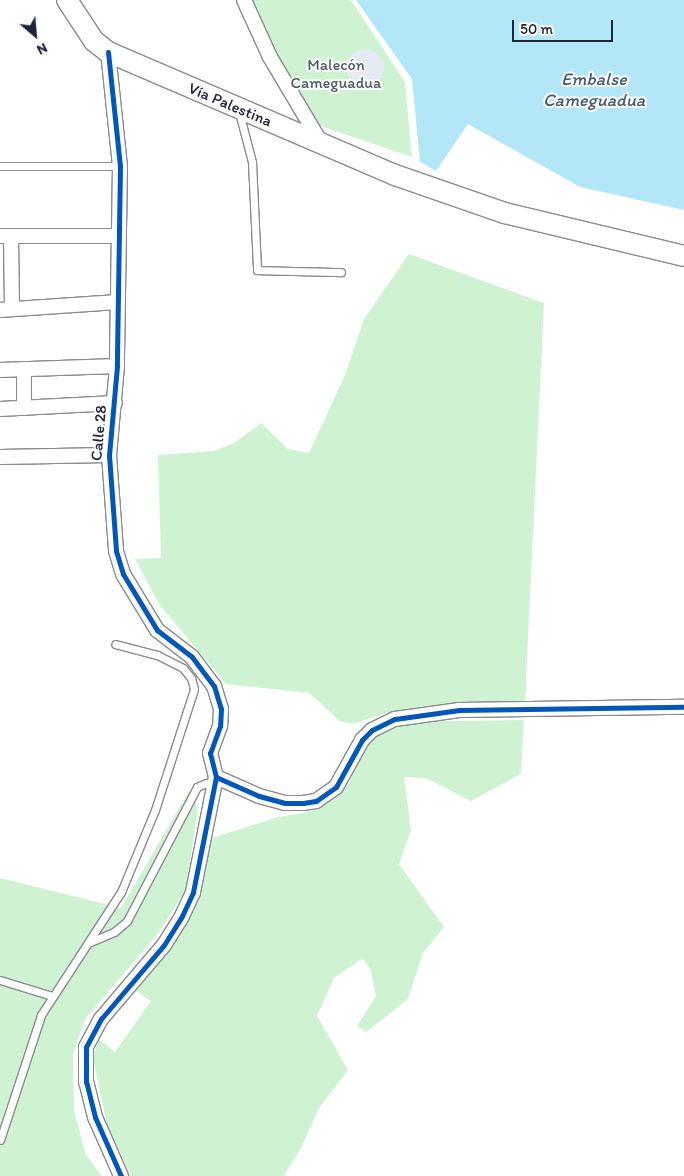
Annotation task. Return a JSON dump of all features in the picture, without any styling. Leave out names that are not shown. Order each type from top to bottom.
[{"type":"main road","name":"Vía Palestina","points":[[67,0],[94,41],[108,52],[236,104],[321,143],[415,182],[505,213],[684,256]]},
{"type":"street","points":[[244,0],[270,56],[321,143]]},
{"type":"street","name":"Calle 28","points":[[108,52],[120,166],[117,366],[109,454],[116,551],[123,574],[157,630],[192,657],[218,696],[220,726],[210,753],[215,781]]},
{"type":"street","points":[[118,302],[6,309],[5,236],[119,236]]},
{"type":"street","points":[[0,370],[117,366]]},
{"type":"street","points":[[24,370],[24,408]]},
{"type":"street","points":[[0,409],[114,404]]},
{"type":"street","points":[[0,456],[109,454]]},
{"type":"street","points":[[121,1176],[95,1116],[86,1082],[86,1047],[101,1019],[164,945],[182,916],[193,892],[215,781],[285,803],[316,801],[336,787],[362,740],[382,723],[416,714],[684,707]]},
{"type":"lane","points":[[236,104],[252,162],[258,270],[341,272]]},
{"type":"lane","points":[[0,166],[120,166]]},
{"type":"lane","points":[[0,1140],[41,1015],[121,892],[151,819],[180,740],[194,689],[191,678],[183,668],[157,655],[115,644]]},
{"type":"lane","points":[[88,944],[114,932],[127,921],[197,787],[215,781]]},
{"type":"lane","points":[[0,980],[52,996]]},
{"type":"green space","name":"Malecón Cameguadua","points":[[245,0],[351,0],[405,82],[412,157],[295,117]]},
{"type":"green space","points":[[409,254],[544,303],[525,702],[452,704],[383,714],[353,724],[340,721],[309,693],[226,684],[159,604],[135,559],[161,558],[158,455],[214,451],[234,443],[261,423],[288,449],[309,453],[345,375],[364,319]]},
{"type":"green space","points":[[524,720],[521,774],[471,801],[426,778],[404,777],[411,831],[399,864],[444,927],[423,953],[408,999],[366,1032],[357,1026],[376,996],[371,971],[363,958],[334,978],[317,1016],[348,1070],[319,1108],[301,1148],[284,1176],[131,1176],[107,1125],[93,1058],[99,1039],[115,1052],[151,1001],[133,989],[166,954],[182,930],[209,839],[278,817],[309,812],[332,800],[350,781],[360,754],[372,739],[392,726],[440,721]]},
{"type":"green space","points":[[189,791],[198,807],[186,889],[160,931],[85,1019],[73,1054],[74,1110],[86,1155],[102,1176],[0,1176],[0,878],[121,908]]},
{"type":"water","name":"Embalse Cameguadua","points":[[356,0],[684,0],[684,210],[580,187],[468,124],[436,171],[420,162],[412,79]]},
{"type":"building","points":[[365,49],[378,55],[384,68],[378,81],[365,87],[352,81],[346,68],[352,55]]},
{"type":"cycle path","points":[[108,52],[120,166],[117,366],[109,455],[116,551],[123,574],[157,630],[192,657],[214,686],[221,709],[220,726],[210,753],[216,777]]},
{"type":"cycle path","points":[[216,777],[259,796],[285,803],[303,803],[316,801],[336,787],[362,740],[372,730],[395,719],[459,710],[684,707]]},
{"type":"cycle path","points":[[121,1176],[95,1117],[86,1082],[86,1047],[101,1019],[164,945],[182,916],[193,892],[216,777]]}]
